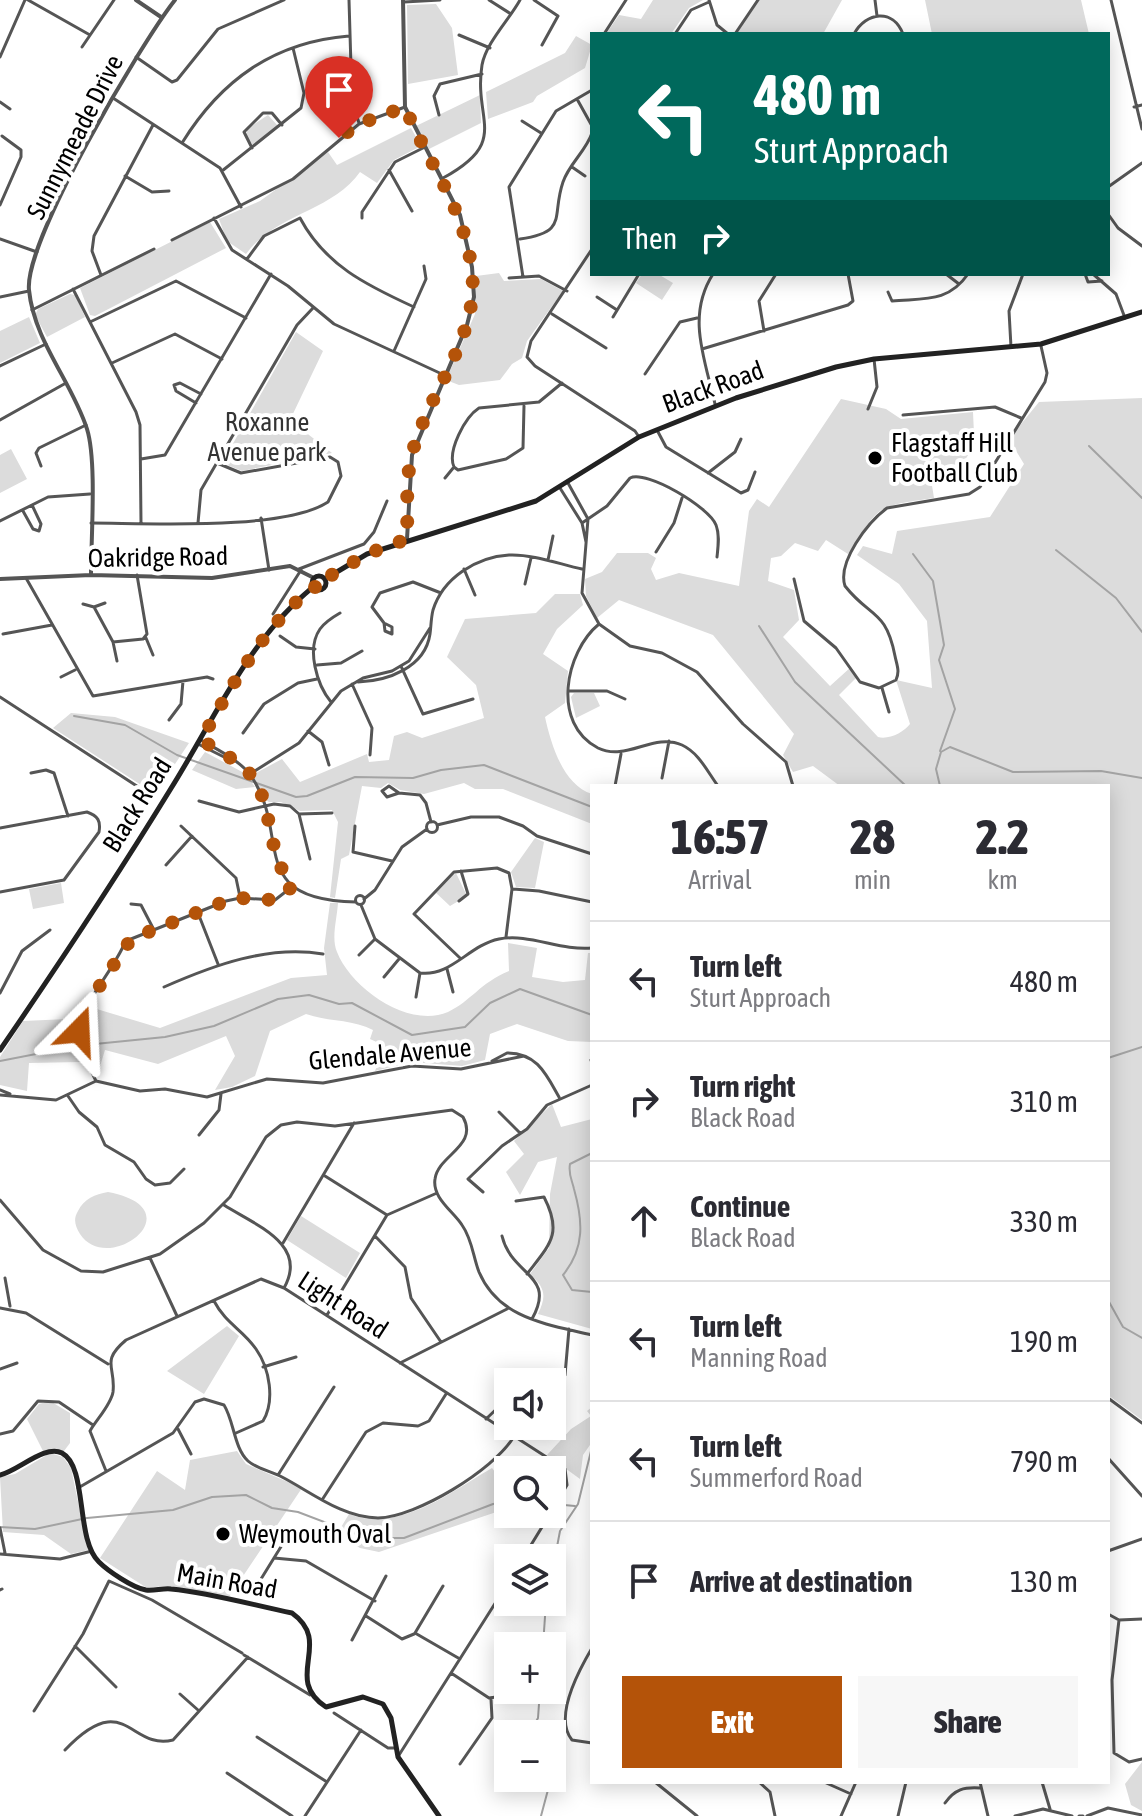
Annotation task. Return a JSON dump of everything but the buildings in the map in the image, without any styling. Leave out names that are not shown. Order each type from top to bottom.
[{"type":"main road","name":"Black Road","points":[[0,1050],[87,921],[189,760],[248,659],[282,616],[313,587],[321,589],[325,579],[367,554],[407,539],[505,512],[560,488],[656,428],[715,406],[836,367],[874,359],[1041,344],[1142,312]]},
{"type":"main road","points":[[313,587],[314,578],[325,579]]},
{"type":"main road","points":[[0,1475],[20,1468],[43,1454],[57,1451],[70,1461],[92,1551]]},
{"type":"main road","name":"Main Road","points":[[92,1551],[100,1563],[144,1593],[170,1589],[292,1613],[302,1620],[310,1638],[307,1676],[310,1695]]},
{"type":"main road","points":[[310,1695],[326,1707],[363,1697],[378,1701],[391,1718],[398,1757],[439,1816]]},
{"type":"street","points":[[0,57],[27,0],[90,35]]},
{"type":"street","points":[[82,47],[114,0]]},
{"type":"street","points":[[136,0],[161,17]]},
{"type":"street","name":"Sunnymeade Drive","points":[[91,575],[90,451],[86,425],[46,344],[32,310],[29,291],[37,252],[66,184],[136,57],[175,0]]},
{"type":"street","points":[[136,57],[172,82],[177,80],[216,30],[284,0]]},
{"type":"street","points":[[349,0],[352,101],[359,124]]},
{"type":"street","points":[[407,539],[412,455],[467,325],[474,297],[472,267],[463,224],[443,178],[405,107],[403,1],[440,0]]},
{"type":"street","points":[[489,0],[511,14]]},
{"type":"street","points":[[443,178],[469,161],[483,140],[482,74],[490,48],[520,0]]},
{"type":"street","points":[[534,0],[558,18],[542,45]]},
{"type":"street","points":[[605,32],[626,0]]},
{"type":"street","points":[[736,32],[758,0]]},
{"type":"street","points":[[875,0],[877,16]]},
{"type":"street","points":[[1111,0],[1134,107],[1142,129]]},
{"type":"street","points":[[676,32],[691,10],[709,1],[717,25],[726,32]]},
{"type":"street","points":[[855,32],[863,21],[877,16],[890,17],[901,32]]},
{"type":"street","points":[[459,35],[490,48]]},
{"type":"street","points":[[182,143],[207,104],[261,61],[325,38],[349,36]]},
{"type":"street","points":[[222,171],[301,108],[304,98],[293,48]]},
{"type":"street","points":[[439,115],[434,100],[440,84],[482,74]]},
{"type":"street","points":[[523,277],[509,187],[556,111],[590,91]]},
{"type":"street","points":[[113,98],[222,171],[241,207]]},
{"type":"street","points":[[577,99],[590,122]]},
{"type":"street","points":[[0,102],[10,109]]},
{"type":"street","points":[[1134,107],[1142,105]]},
{"type":"street","points":[[172,240],[293,179],[359,124],[405,107]]},
{"type":"street","points":[[252,148],[244,132],[263,113],[272,113],[282,125]]},
{"type":"street","points":[[522,121],[541,133]]},
{"type":"street","points":[[101,275],[92,251],[94,236],[153,125]]},
{"type":"street","points":[[0,205],[21,150],[2,136]]},
{"type":"street","points":[[519,239],[544,234],[554,226],[559,216],[563,182],[590,136]]},
{"type":"street","points":[[362,218],[395,162],[425,147]]},
{"type":"street","points":[[1110,186],[1142,163]]},
{"type":"street","points":[[572,167],[585,176]]},
{"type":"street","points":[[389,170],[412,211]]},
{"type":"street","points":[[125,176],[152,192],[169,191]]},
{"type":"street","points":[[0,187],[6,189]]},
{"type":"street","points":[[1110,217],[1118,228],[1142,246]]},
{"type":"street","points":[[214,218],[225,242],[334,324],[445,375]]},
{"type":"street","points":[[247,259],[264,236],[300,218],[314,244],[364,284],[414,307]]},
{"type":"street","points":[[0,239],[37,252]]},
{"type":"street","points":[[32,310],[154,249]]},
{"type":"street","points":[[590,252],[526,352],[529,361],[635,431],[639,437]]},
{"type":"street","points":[[394,352],[426,279],[424,266]]},
{"type":"street","points":[[141,459],[165,455],[271,274]]},
{"type":"street","points":[[613,317],[638,276]]},
{"type":"street","points":[[712,276],[700,296],[697,318],[715,406]]},
{"type":"street","points":[[764,331],[759,301],[775,276]]},
{"type":"street","points":[[702,349],[852,303],[848,276]]},
{"type":"street","points":[[948,276],[960,286]]},
{"type":"street","points":[[888,292],[892,301],[944,296],[960,286],[967,276]]},
{"type":"street","points":[[1011,347],[1009,311],[1022,276]]},
{"type":"street","points":[[1086,276],[1088,282],[1102,281]]},
{"type":"street","points":[[1096,276],[1116,294],[1125,318]]},
{"type":"street","points":[[509,278],[545,278],[567,291]]},
{"type":"street","points":[[90,322],[176,281],[246,318]]},
{"type":"street","points":[[73,289],[136,412],[141,459],[141,523]]},
{"type":"street","points":[[0,297],[29,291]]},
{"type":"street","points":[[597,297],[617,310]]},
{"type":"street","points":[[198,523],[201,490],[297,325],[313,307]]},
{"type":"street","points":[[552,314],[606,348]]},
{"type":"street","points":[[645,374],[680,322],[697,318]]},
{"type":"street","points":[[112,363],[175,334],[222,359]]},
{"type":"street","points":[[0,366],[46,344]]},
{"type":"street","points":[[794,579],[804,621],[836,648],[860,682],[868,688],[882,688],[896,680],[899,672],[891,633],[885,621],[845,586],[844,568],[877,516],[887,508],[969,494],[980,487],[1047,373],[1041,344]]},
{"type":"street","points":[[868,409],[877,387],[874,359]]},
{"type":"street","points":[[0,420],[66,383]]},
{"type":"street","points":[[196,403],[176,391],[174,385],[180,383],[201,394]]},
{"type":"street","points":[[445,478],[454,467],[452,454],[472,413],[479,408],[524,406],[539,402],[562,383]]},
{"type":"street","points":[[454,467],[458,470],[506,459],[523,448],[524,406]]},
{"type":"street","points":[[903,415],[995,407],[1022,419]]},
{"type":"street","points":[[41,466],[36,453],[39,448],[86,425]]},
{"type":"street","points":[[656,428],[666,447],[745,493],[755,480],[755,472]]},
{"type":"street","points":[[708,473],[735,452],[741,439]]},
{"type":"street","points":[[91,523],[198,523],[261,518],[321,507],[328,502],[341,476],[338,462],[322,457],[241,473],[217,463]]},
{"type":"street","points":[[582,523],[607,506],[635,476],[653,479],[710,515],[717,526],[717,557]]},
{"type":"street","points":[[568,483],[588,519],[582,569],[585,602],[599,624],[630,646],[662,653],[697,672],[743,724],[784,760],[792,784]]},
{"type":"street","points":[[560,488],[582,523],[587,545]]},
{"type":"street","points":[[0,521],[56,495],[90,494]]},
{"type":"street","points":[[656,552],[674,523],[682,496]]},
{"type":"street","points":[[273,614],[300,569],[364,544],[374,532],[387,501]]},
{"type":"street","points":[[23,510],[33,529],[39,531],[41,524],[32,505]]},
{"type":"street","points":[[261,518],[269,570]]},
{"type":"street","points":[[548,561],[553,536]]},
{"type":"street","points":[[250,774],[282,756],[308,731],[331,702],[352,684],[383,678],[403,668],[421,653],[442,593],[464,569],[504,555],[582,569]]},
{"type":"street","points":[[525,584],[531,558]]},
{"type":"street","points":[[300,569],[314,578]]},
{"type":"street","name":"Oakridge Road","points":[[0,579],[91,575],[212,578],[300,569]]},
{"type":"street","points":[[464,569],[475,595]]},
{"type":"street","points":[[137,575],[146,638],[153,655]]},
{"type":"street","points":[[26,578],[75,670],[93,696],[213,679]]},
{"type":"street","points":[[384,623],[372,607],[380,593],[413,582],[442,593]]},
{"type":"street","points":[[83,604],[94,607],[105,603]]},
{"type":"street","points":[[94,607],[113,642],[117,661]]},
{"type":"street","points":[[331,702],[317,679],[315,649],[320,628],[340,613]]},
{"type":"street","points":[[599,624],[586,634],[577,650],[568,691],[569,709],[582,734],[599,749],[622,752],[669,741],[692,750],[717,784]]},
{"type":"street","points":[[3,634],[52,625]]},
{"type":"street","points":[[280,636],[296,647],[315,649]]},
{"type":"street","points":[[113,642],[146,638]]},
{"type":"street","points":[[316,665],[341,663],[362,651]]},
{"type":"street","points":[[403,668],[423,714],[473,699]]},
{"type":"street","points":[[61,677],[75,670]]},
{"type":"street","points":[[243,733],[264,704],[298,683],[317,679]]},
{"type":"street","points":[[169,720],[181,704],[183,681]]},
{"type":"street","points":[[352,684],[372,728],[370,755]]},
{"type":"street","points":[[882,688],[889,712]]},
{"type":"street","points":[[568,691],[607,691],[625,699]]},
{"type":"street","points":[[0,697],[146,792]]},
{"type":"street","points":[[308,731],[322,742],[329,765]]},
{"type":"street","points":[[662,778],[669,741]]},
{"type":"street","points":[[200,742],[250,774],[263,806],[277,862],[293,886],[312,897],[361,905],[375,939],[420,973],[431,975],[447,969],[480,945],[506,937],[563,948],[590,948]]},
{"type":"street","points":[[615,784],[622,752]]},
{"type":"street","points":[[31,773],[54,773],[68,816]]},
{"type":"street","points":[[361,905],[375,890],[408,841],[427,829],[431,822],[426,803],[420,795],[399,793]]},
{"type":"street","points":[[199,801],[239,812],[285,805],[299,814],[332,813]]},
{"type":"street","points":[[0,828],[87,812],[98,818],[100,824],[70,876],[0,892]]},
{"type":"street","points":[[299,814],[310,859]]},
{"type":"street","points":[[431,822],[437,825],[471,817],[499,817],[523,826],[537,836],[590,853]]},
{"type":"street","points":[[427,829],[434,832],[437,825]]},
{"type":"street","points":[[181,826],[236,878],[240,898]]},
{"type":"street","points":[[355,826],[353,852],[392,861]]},
{"type":"street","points":[[166,865],[192,836]]},
{"type":"street","points":[[460,958],[414,914],[442,882],[461,870],[504,869],[511,878],[506,937]]},
{"type":"street","points":[[459,901],[468,894],[461,870]]},
{"type":"street","points":[[0,1093],[56,1100],[96,1081],[80,1045],[85,1008],[124,945],[154,930],[240,898],[275,900],[293,886]]},
{"type":"street","points":[[512,889],[590,902]]},
{"type":"street","points":[[356,902],[358,896],[364,899]]},
{"type":"street","points":[[131,904],[141,905],[154,930]]},
{"type":"street","points":[[198,913],[218,964]]},
{"type":"street","points":[[0,993],[22,951],[50,930]]},
{"type":"street","points":[[359,955],[375,939]]},
{"type":"street","points":[[164,987],[218,964],[261,955],[306,951],[323,954]]},
{"type":"street","points":[[384,977],[399,959]]},
{"type":"street","points":[[447,969],[453,992]]},
{"type":"street","points":[[416,997],[420,973]]},
{"type":"street","name":"Glendale Avenue","points":[[96,1081],[140,1091],[165,1089],[207,1097],[267,1079],[323,1083],[412,1066],[461,1069],[524,1056],[541,1065],[560,1098]]},
{"type":"street","points":[[468,1179],[542,1109],[590,1086]]},
{"type":"street","points":[[199,1135],[219,1110],[221,1094]]},
{"type":"street","points":[[68,1096],[79,1112],[97,1127],[105,1145],[134,1162],[146,1179],[165,1185],[184,1169]]},
{"type":"street","points":[[508,1109],[501,1114],[520,1133]]},
{"type":"street","points":[[0,1200],[38,1246],[81,1271],[103,1272],[150,1258],[186,1237],[223,1205],[266,1137],[281,1125],[297,1122],[335,1126],[418,1113],[458,1112],[467,1124],[465,1137],[437,1171],[437,1193],[466,1231],[484,1281],[507,1309],[590,1334]]},
{"type":"street","points":[[283,1243],[354,1123]]},
{"type":"street","points":[[463,1174],[483,1192]]},
{"type":"street","points":[[323,1175],[387,1215]]},
{"type":"street","points":[[327,1316],[387,1215],[437,1193]]},
{"type":"street","points":[[516,1201],[544,1197],[555,1222],[552,1240],[527,1274]]},
{"type":"street","points":[[223,1205],[283,1243],[292,1265],[284,1288]]},
{"type":"street","points":[[375,1236],[405,1267],[411,1298],[441,1342]]},
{"type":"street","points":[[502,1236],[510,1257],[542,1293],[532,1319]]},
{"type":"street","points":[[150,1258],[177,1316]]},
{"type":"street","points":[[5,1278],[11,1307]]},
{"type":"street","name":"Light Road","points":[[108,1364],[126,1340],[261,1279],[284,1288],[494,1424]]},
{"type":"street","points":[[214,1299],[223,1318],[256,1349],[271,1407],[259,1424],[236,1433]]},
{"type":"street","points":[[0,1308],[11,1307],[26,1313],[108,1364],[113,1391],[89,1437],[106,1471]]},
{"type":"street","points":[[400,1363],[507,1309]]},
{"type":"street","points":[[566,1368],[569,1329]]},
{"type":"street","points":[[263,1367],[296,1357]]},
{"type":"street","points":[[0,1369],[17,1363]]},
{"type":"street","points":[[278,1475],[334,1387]]},
{"type":"street","points":[[322,1500],[366,1432],[383,1423],[418,1426],[429,1421],[447,1394]]},
{"type":"street","points":[[0,1434],[13,1431],[38,1401],[50,1399],[93,1425]]},
{"type":"street","points":[[78,1488],[178,1429],[195,1402],[204,1399],[224,1405],[246,1459],[322,1500],[356,1515],[377,1518],[399,1514],[490,1465],[511,1440]]},
{"type":"street","points":[[1110,1399],[1142,1423]]},
{"type":"street","points":[[486,1419],[494,1411]]},
{"type":"street","points":[[178,1429],[191,1454]]},
{"type":"street","name":"Light Road","points":[[519,1440],[544,1456]]},
{"type":"street","points":[[1110,1460],[1142,1496]]},
{"type":"street","points":[[0,1528],[2,1554],[60,1559],[92,1551]]},
{"type":"street","points":[[1110,1550],[1142,1539]]},
{"type":"street","points":[[261,1579],[282,1545]]},
{"type":"street","points":[[274,1558],[306,1561],[375,1601]]},
{"type":"street","points":[[352,1640],[386,1576]]},
{"type":"street","points":[[34,1711],[75,1646],[109,1581],[144,1593],[310,1695]]},
{"type":"street","points":[[366,1616],[402,1639],[408,1639],[415,1633],[443,1586]]},
{"type":"street","points":[[398,1757],[494,1605]]},
{"type":"street","points":[[1110,1615],[1119,1620],[1142,1619]]},
{"type":"street","points":[[1119,1620],[1112,1680],[1113,1748],[1117,1757],[1129,1762],[1142,1759]]},
{"type":"street","points":[[415,1633],[460,1659]]},
{"type":"street","points":[[75,1646],[116,1687]]},
{"type":"street","points":[[590,1651],[574,1679],[565,1727],[572,1740],[590,1743]]},
{"type":"street","points":[[65,1750],[90,1729],[110,1722],[125,1723],[155,1742],[173,1740],[200,1712],[245,1655]]},
{"type":"street","points":[[451,1673],[491,1699]]},
{"type":"street","points":[[180,1694],[200,1712]]},
{"type":"street","points":[[460,1764],[492,1718],[491,1699],[494,1696]]},
{"type":"street","points":[[334,1713],[388,1748],[395,1748]]},
{"type":"street","points":[[305,1816],[361,1730]]},
{"type":"street","points":[[257,1737],[327,1782]]},
{"type":"street","points":[[227,1773],[292,1816]]},
{"type":"street","points":[[657,1784],[697,1816]]},
{"type":"street","points":[[761,1784],[770,1792],[775,1816]]},
{"type":"street","points":[[828,1784],[851,1794]]},
{"type":"street","points":[[841,1816],[855,1784]]},
{"type":"street","points":[[889,1816],[897,1815],[905,1784]]},
{"type":"street","points":[[980,1784],[988,1816]]},
{"type":"street","points":[[1044,1784],[1050,1809]]},
{"type":"street","points":[[945,1803],[953,1792],[980,1788]]},
{"type":"street","points":[[1083,1816],[1108,1808],[1142,1815]]},
{"type":"street","points":[[1015,1816],[1050,1809],[1072,1816]]},
{"type":"green space","points":[[653,0],[703,0],[689,8],[672,32],[607,32],[619,15],[641,19]]},
{"type":"green space","points":[[758,0],[842,0],[824,32],[736,32]]},
{"type":"green space","points":[[925,0],[1081,0],[1089,32],[932,32]]},
{"type":"green space","points":[[436,4],[452,28],[458,75],[408,84],[407,5]]},
{"type":"green space","points":[[576,36],[590,44],[585,68],[537,96],[533,102],[488,119],[486,92],[565,53]]},
{"type":"green space","points":[[480,95],[481,123],[429,149],[416,126]]},
{"type":"green space","points":[[268,115],[278,126],[253,145],[246,136],[247,129]]},
{"type":"green space","points":[[411,128],[421,146],[394,160],[377,183],[360,172],[335,196],[272,230],[246,254],[227,241],[219,219],[260,201],[328,152],[337,165]]},
{"type":"green space","points":[[210,222],[226,248],[95,316],[90,315],[80,288]]},
{"type":"green space","points":[[499,273],[504,281],[541,279],[563,291],[527,341],[522,358],[512,364],[500,380],[459,385],[446,380],[475,314],[476,276]]},
{"type":"green space","points":[[641,276],[661,276],[673,283],[662,300],[636,283]]},
{"type":"green space","points":[[70,294],[75,295],[85,317],[47,337],[35,315],[38,309]]},
{"type":"green space","points":[[29,317],[40,343],[0,363],[0,331]]},
{"type":"green space","name":"Roxanne Avenue park","points":[[296,332],[323,351],[290,420],[332,453],[242,471],[222,463]]},
{"type":"green space","points":[[1142,398],[1142,1420],[1110,1396],[1110,784],[837,784],[813,766],[793,772],[783,755],[794,734],[713,635],[619,600],[597,618],[586,596],[585,579],[602,572],[617,553],[648,553],[656,558],[651,569],[656,580],[679,573],[739,586],[749,511],[757,499],[769,507],[841,399],[886,409],[901,419],[973,412],[974,434],[980,437],[959,469],[930,473],[934,498],[889,506],[881,511],[867,525],[848,554],[826,540],[818,551],[795,543],[781,556],[771,558],[768,581],[794,590],[799,620],[783,637],[830,686],[851,667],[857,677],[839,695],[878,737],[891,736],[910,724],[896,680],[932,688],[927,621],[899,584],[857,555],[863,546],[892,554],[897,531],[990,517],[1024,464],[1009,439],[1039,402]]},
{"type":"green space","points":[[11,449],[27,479],[0,493],[0,455]]},
{"type":"green space","points":[[555,594],[580,594],[583,605],[557,629],[543,654],[568,671],[565,703],[545,717],[555,751],[566,773],[573,782],[590,793],[590,823],[503,789],[475,789],[464,783],[424,794],[400,790],[388,783],[381,788],[362,786],[349,855],[341,859],[335,898],[330,897],[338,822],[332,810],[300,811],[281,802],[269,802],[264,799],[254,778],[256,773],[282,759],[300,782],[367,754],[369,762],[389,760],[394,736],[407,732],[422,738],[484,718],[476,685],[447,657],[465,619],[536,613]]},
{"type":"green space","points":[[574,693],[594,693],[600,706],[576,718],[571,697]]},
{"type":"green space","points":[[71,713],[115,717],[189,743],[155,794],[53,728]]},
{"type":"green space","points":[[205,752],[246,774],[255,787],[236,789],[192,770]]},
{"type":"green space","points":[[535,838],[544,842],[535,888],[516,887],[511,872]]},
{"type":"green space","points":[[456,873],[467,896],[450,906],[434,891]]},
{"type":"green space","points":[[61,883],[64,903],[33,909],[29,889]]},
{"type":"green space","points":[[330,903],[338,903],[334,941],[344,966],[383,1002],[416,1015],[432,1016],[448,1012],[509,971],[508,943],[537,948],[532,977],[563,982],[585,980],[590,953],[590,1042],[568,1041],[517,1024],[490,1034],[485,1060],[462,1066],[411,1062],[375,1071],[385,1046],[370,1039],[373,1030],[306,1014],[270,1031],[255,1076],[232,1087],[215,1090],[235,1056],[226,1036],[158,1064],[105,1050],[97,1076],[82,1037],[90,1007],[160,1028],[291,978],[327,975],[324,948]]},
{"type":"green space","points":[[23,1021],[77,1021],[80,1062],[29,1063],[27,1091],[0,1085],[0,1057]]},
{"type":"green space","points":[[552,1104],[561,1127],[590,1120],[590,1328],[538,1314],[543,1292],[530,1274],[549,1248],[550,1194],[557,1157],[538,1162],[520,1195],[506,1172],[524,1154],[514,1141]]},
{"type":"green space","points":[[108,1192],[133,1200],[145,1212],[146,1224],[138,1236],[125,1244],[109,1248],[93,1245],[80,1234],[75,1220],[80,1207],[87,1200]]},
{"type":"green space","points":[[301,1216],[360,1253],[346,1278],[287,1240]]},
{"type":"green space","points":[[227,1326],[239,1336],[204,1394],[167,1371]]},
{"type":"green space","points":[[50,1401],[70,1413],[70,1443],[64,1451],[43,1451],[27,1419],[39,1404]]},
{"type":"green space","points":[[590,1417],[590,1445],[583,1455],[580,1479],[566,1469],[566,1456],[547,1455],[561,1440],[566,1440],[566,1434]]},
{"type":"green space","points":[[237,1451],[246,1464],[302,1488],[229,1597],[164,1586],[147,1588],[100,1558],[157,1471],[185,1490],[190,1460]]},
{"type":"green space","points":[[50,1453],[63,1457],[71,1468],[88,1550],[71,1554],[44,1535],[3,1532],[0,1477],[15,1474]]},
{"type":"green space","points":[[492,1468],[494,1471],[494,1513],[379,1552],[360,1548],[337,1534],[349,1514],[368,1519],[386,1518],[405,1514],[442,1498]]},
{"type":"green space","points":[[1142,1762],[1142,1811],[1131,1805],[1125,1784]]},
{"type":"waterway","points":[[1089,446],[1142,498]]},
{"type":"waterway","points":[[1056,550],[1116,598],[1142,632]]},
{"type":"waterway","points":[[913,554],[933,581],[944,645],[939,660],[955,709],[940,751]]},
{"type":"waterway","points":[[759,626],[795,682],[904,784]]},
{"type":"waterway","points":[[74,716],[125,725],[177,755],[296,797],[307,796],[355,777],[413,778],[441,770],[484,765],[590,806]]},
{"type":"waterway","points":[[940,784],[936,769],[941,752],[950,747],[1013,772],[1101,771],[1142,778]]},
{"type":"waterway","points":[[85,1045],[165,1037],[214,1026],[278,999],[309,995],[339,1004],[352,1003],[412,1035],[465,1027],[490,1003],[520,989],[590,1014]]},
{"type":"waterway","points":[[0,1061],[77,1046]]},
{"type":"waterway","points":[[1110,1057],[1142,1047]]},
{"type":"waterway","points":[[590,1154],[570,1164],[580,1234],[575,1255],[563,1275],[572,1290],[590,1292]]},
{"type":"waterway","points":[[1110,1304],[1123,1327],[1142,1338]]},
{"type":"waterway","points":[[558,1544],[560,1531],[578,1504],[590,1455]]},
{"type":"waterway","points":[[0,1527],[35,1529],[87,1518],[173,1510],[212,1497],[246,1495],[272,1508],[298,1512],[353,1533],[373,1538],[404,1538],[494,1504]]},
{"type":"waterway","points":[[566,1505],[575,1506]]},
{"type":"waterway","points":[[544,1632],[545,1616]]},
{"type":"waterway","points":[[537,1720],[539,1704]]},
{"type":"waterway","points":[[541,1816],[547,1792]]},
{"type":"place","name":"Flagstaff Hill Football Club","points":[[875,458]]},
{"type":"place","name":"Weymouth Oval","points":[[223,1534]]},
{"type":"route","points":[[79,1031],[85,1008],[110,973],[124,945],[131,939],[226,901],[240,898],[263,902],[275,900],[293,886],[277,862],[260,794],[250,774],[201,740],[248,659],[282,616],[313,587],[317,590],[324,587],[325,579],[341,567],[407,539],[408,478],[412,455],[467,325],[474,297],[472,267],[460,215],[405,107],[359,124],[339,138]]}]
